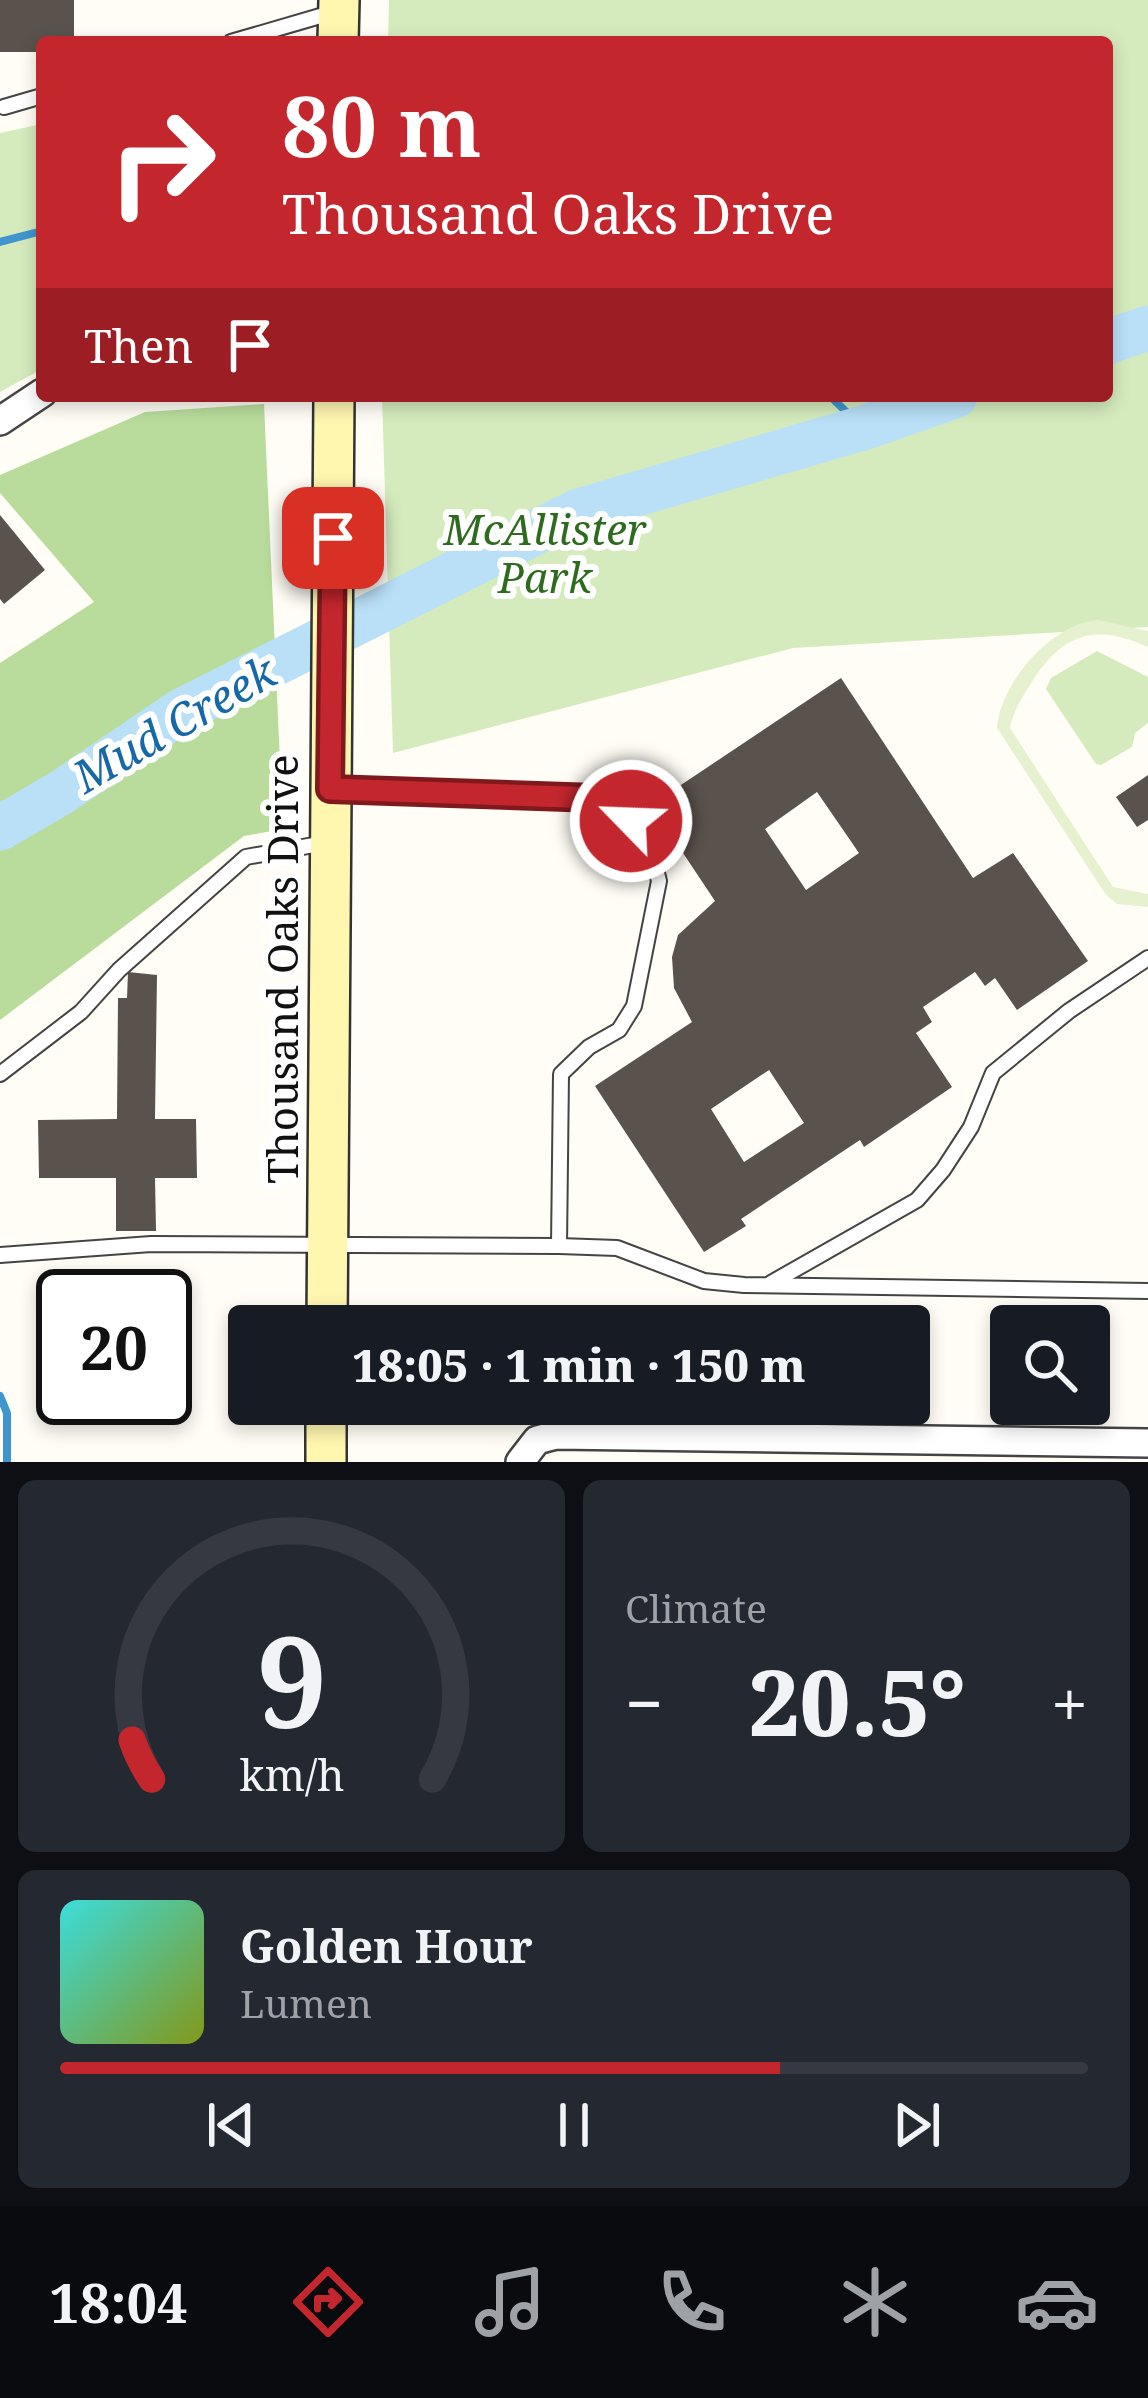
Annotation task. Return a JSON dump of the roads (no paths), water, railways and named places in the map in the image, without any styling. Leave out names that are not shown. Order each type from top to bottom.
[{"type":"main road","name":"Thousand Oaks Drive","points":[[327,1305],[334,402]]},
{"type":"main road","points":[[326,1425],[326,1462]]},
{"type":"street","points":[[0,421],[36,397]]},
{"type":"street","points":[[520,1462],[537,1440],[556,1436],[1148,1443]]},
{"type":"lane","points":[[258,36],[339,18]]},
{"type":"lane","points":[[4,107],[36,98]]},
{"type":"lane","points":[[330,778],[596,798],[631,821],[652,854],[659,880],[634,1006],[619,1030],[589,1047],[561,1074],[559,1246]]},
{"type":"lane","points":[[0,1075],[81,1012],[119,970],[246,857],[330,842]]},
{"type":"lane","points":[[767,1285],[917,1200],[971,1127],[993,1073],[1069,1011],[1148,958]]},
{"type":"lane","points":[[0,1255],[151,1244],[559,1246],[616,1248],[704,1281],[1148,1291]]},
{"type":"waterway","points":[[0,242],[36,233]]},
{"type":"waterway","name":"Mud Creek","points":[[1113,340],[1148,328]]},
{"type":"waterway","points":[[836,402],[863,428]]},
{"type":"waterway","name":"Mud Creek","points":[[0,828],[181,711],[578,511],[938,402]]},
{"type":"waterway","points":[[0,1396],[7,1413],[7,1462]]},
{"type":"park label","name":"McAllister Park","points":[[545,552]]}]
